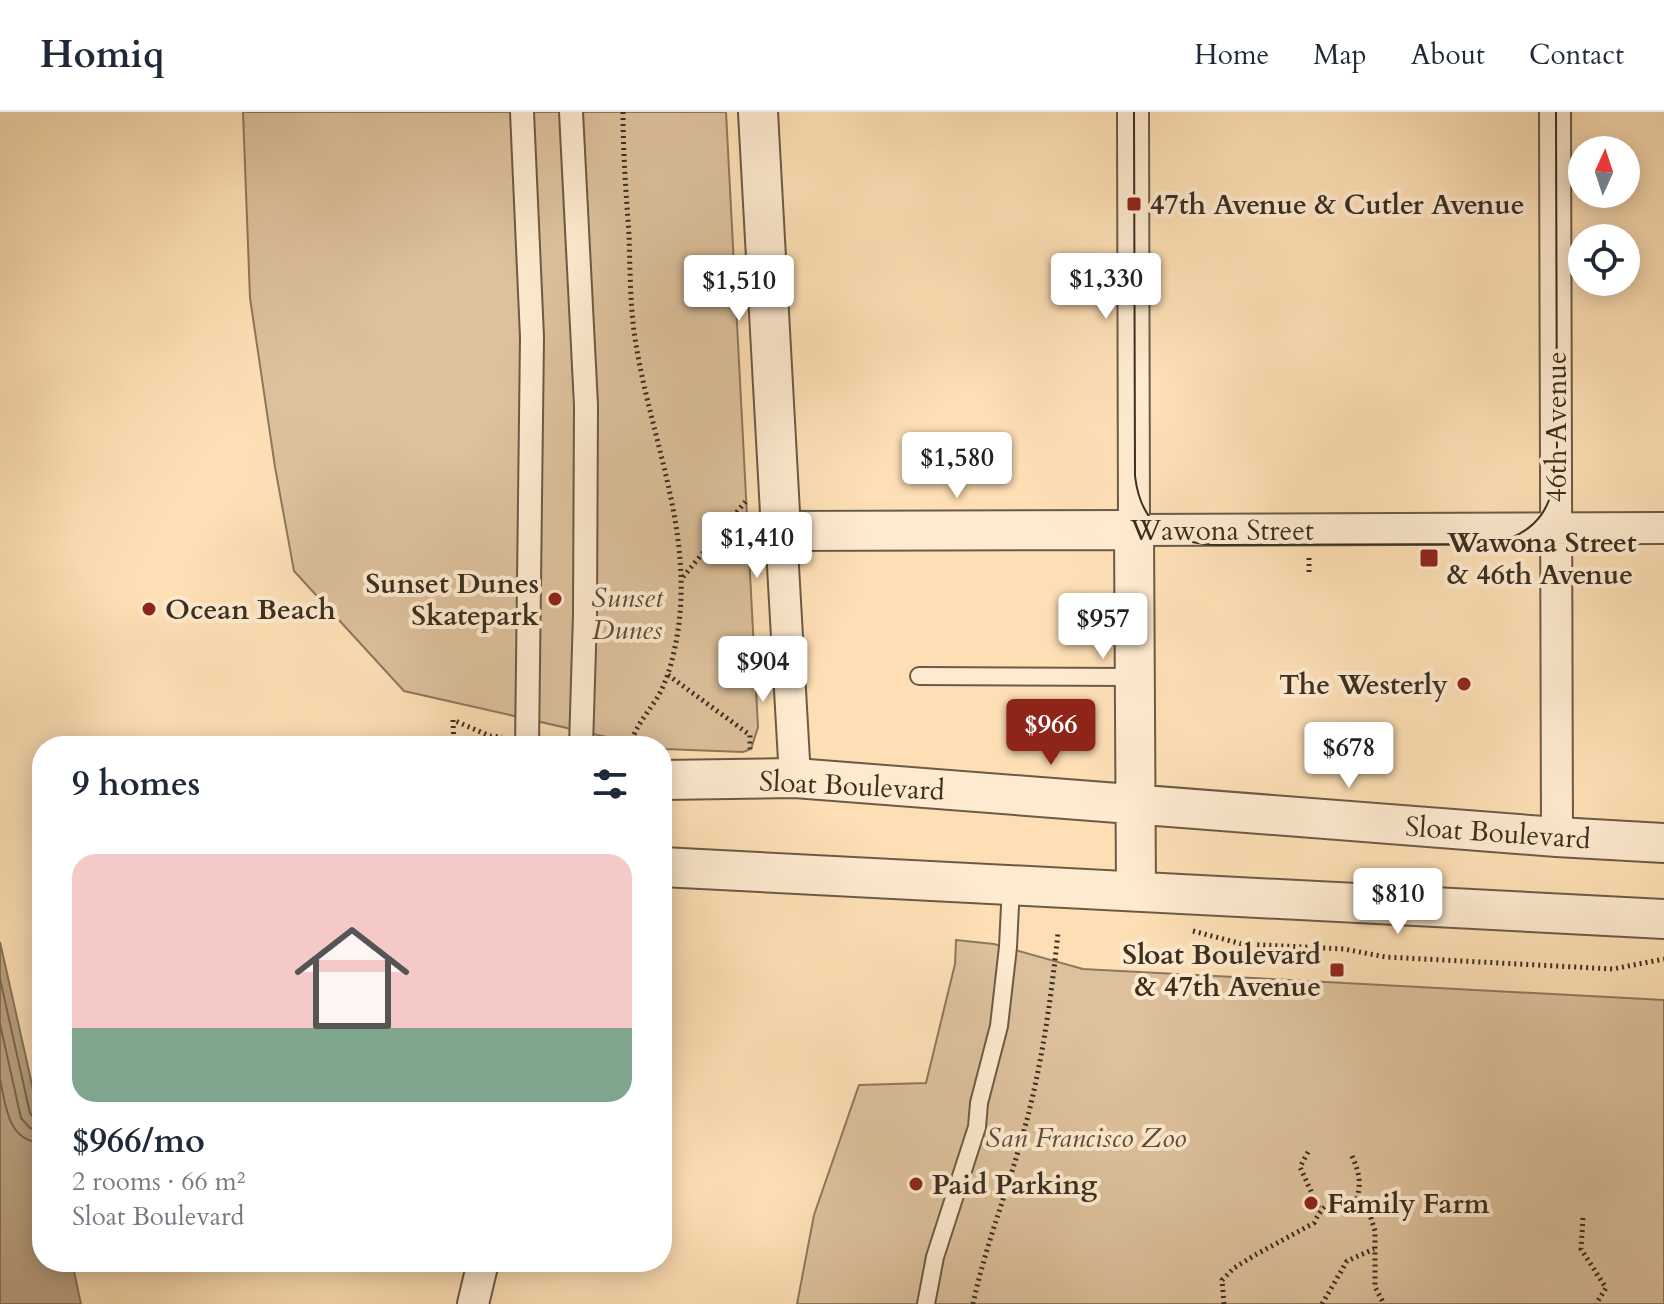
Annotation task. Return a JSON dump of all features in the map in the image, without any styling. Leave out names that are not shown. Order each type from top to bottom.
[{"type":"street","points":[[522,112],[532,337],[527,736]]},
{"type":"street","points":[[571,112],[586,405],[581,736]]},
{"type":"street","points":[[758,112],[795,778]]},
{"type":"street","points":[[1133,112],[1136,891]]},
{"type":"street","name":"46th Avenue","points":[[1555,112],[1557,837]]},
{"type":"street","name":"Wawona Street","points":[[781,531],[1664,528]]},
{"type":"street","name":"Sloat Boulevard","points":[[672,780],[795,778],[1664,843]]},
{"type":"street","points":[[672,868],[1664,919]]},
{"type":"street","points":[[473,1304],[481,1272]]},
{"type":"lane","points":[[919,676],[1134,677]]},
{"type":"lane","points":[[926,1304],[935,1257],[977,1127],[979,1103],[999,1026],[1011,885]]},
{"type":"path","points":[[623,112],[634,329],[641,374],[672,502],[682,577],[677,641],[668,675],[654,703],[636,725],[633,736]]},
{"type":"path","points":[[682,577],[749,497]]},
{"type":"path","points":[[668,675],[750,735],[750,753]]},
{"type":"path","points":[[454,736],[453,720],[490,736]]},
{"type":"path","points":[[1184,928],[1242,944],[1344,949],[1386,957],[1613,969],[1664,959]]},
{"type":"path","points":[[973,1304],[983,1258],[1034,1091],[1047,1024],[1058,933]]},
{"type":"path","points":[[1308,1152],[1300,1167],[1320,1211]]},
{"type":"path","points":[[1352,1156],[1361,1186],[1356,1200]]},
{"type":"path","points":[[1224,1304],[1222,1280],[1234,1268],[1314,1223],[1328,1203],[1349,1198],[1367,1205],[1373,1219],[1375,1287],[1384,1304]]},
{"type":"path","points":[[1583,1218],[1581,1249],[1606,1288],[1596,1304]]},
{"type":"path","points":[[1322,1304],[1347,1261],[1374,1249]]},
{"type":"green space","name":"Sunset Dunes","points":[[243,112],[726,112],[758,727],[751,749],[743,752],[672,749],[672,736],[602,736],[404,691],[294,571],[250,298]]},
{"type":"green space","name":"San Francisco Zoo","points":[[956,940],[994,944],[1083,969],[1664,1000],[1664,1304],[797,1304],[814,1215],[859,1085],[926,1083],[955,964]]},
{"type":"water","points":[[0,942],[32,1084],[32,1272],[74,1272],[81,1304],[0,1304]]},
{"type":"tram line","points":[[1134,112],[1135,476],[1138,494],[1144,509],[1162,530],[1188,541],[1221,545],[1492,544],[1522,533],[1541,515],[1552,491],[1557,460],[1556,112]]},
{"type":"place","name":"47th Avenue & Cutler Avenue","points":[[1134,204]]},
{"type":"place","name":"Wawona Street & 46th Avenue","points":[[1429,558]]},
{"type":"place","name":"Sunset Dunes Skatepark","points":[[555,599]]},
{"type":"place","name":"Ocean Beach","points":[[149,609]]},
{"type":"place","name":"The Westerly","points":[[1464,684]]},
{"type":"place","name":"Sloat Boulevard & 47th Avenue","points":[[1337,970]]},
{"type":"place","name":"Paid Parking","points":[[916,1184]]},
{"type":"place","name":"Family Farm","points":[[1311,1203]]}]
